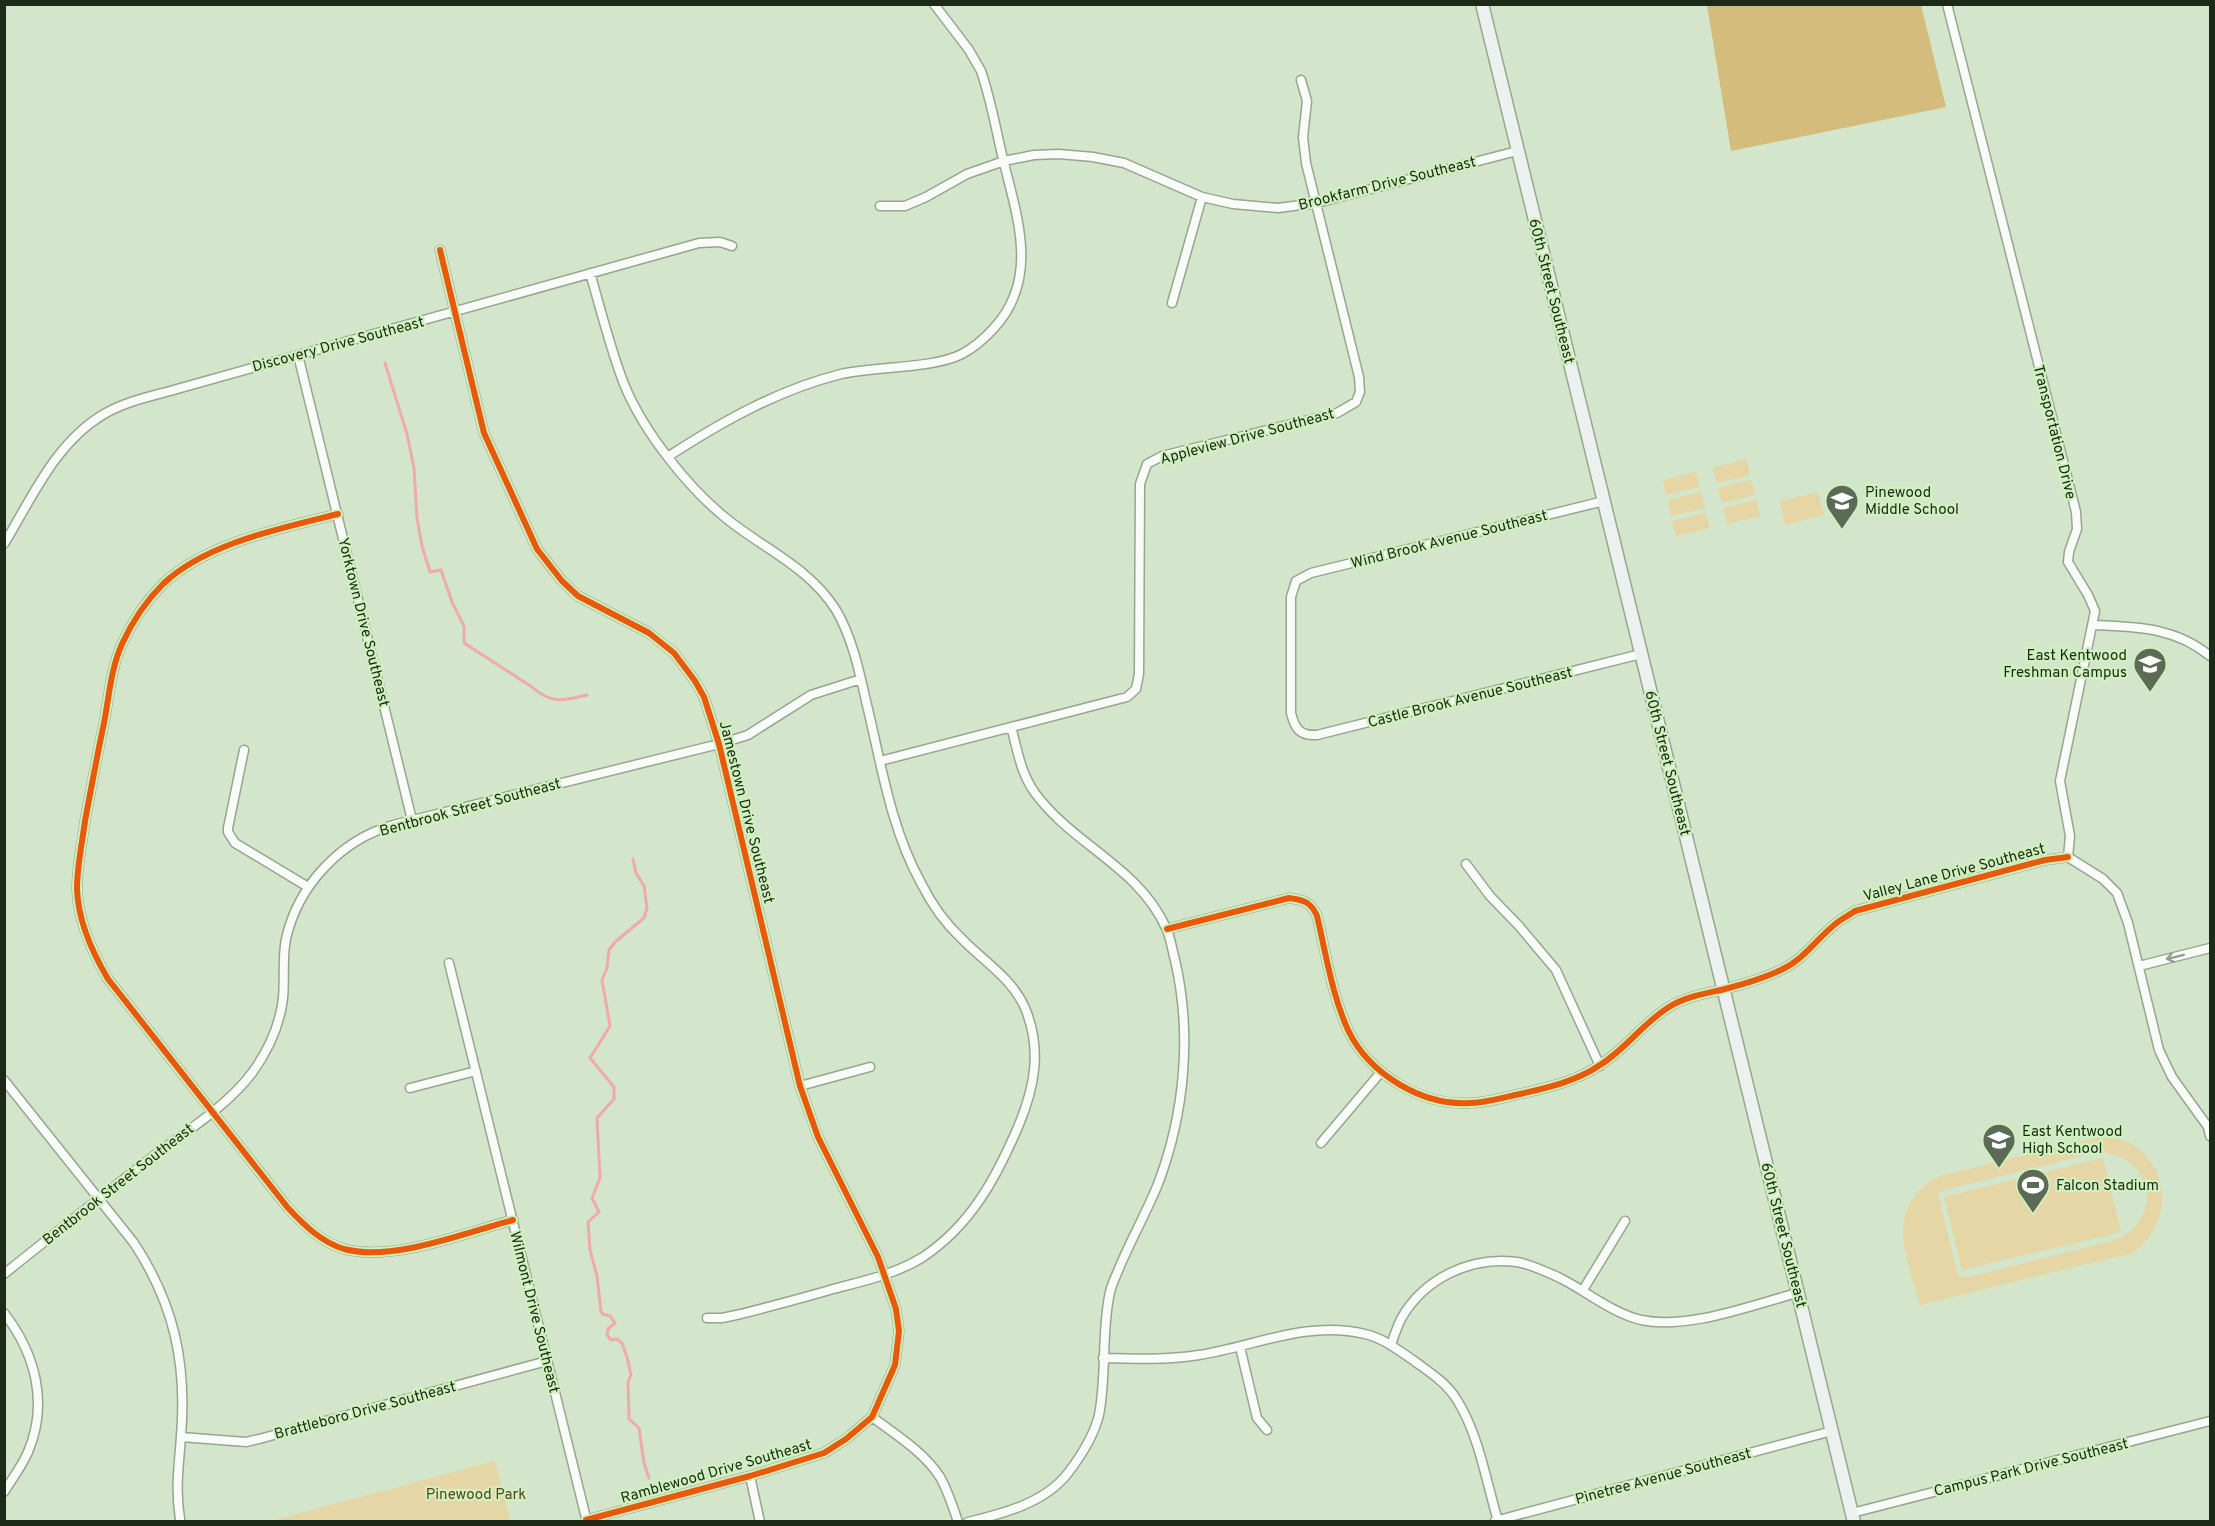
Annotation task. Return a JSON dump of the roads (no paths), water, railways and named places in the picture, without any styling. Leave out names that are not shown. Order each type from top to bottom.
[{"type":"main road","name":"60th Street Southeast","points":[[1482,4],[1853,1517]]},
{"type":"street","points":[[669,456],[732,417],[784,393],[842,374],[942,361],[962,354],[982,341],[1003,318],[1016,294],[1023,260],[1019,221],[981,71],[969,50],[934,4]]},
{"type":"street","name":"Transportation Drive","points":[[1947,4],[2076,512],[2078,529],[2069,552],[2068,562],[2095,611],[2060,781],[2070,836],[2068,857]]},
{"type":"street","name":"Appleview Drive Southeast","points":[[880,761],[1127,697],[1136,689],[1139,674],[1140,484],[1147,464],[1162,456],[1337,413],[1356,402],[1360,392],[1359,376],[1304,150],[1307,100],[1301,80]]},
{"type":"street","name":"Brookfarm Drive Southeast","points":[[880,206],[905,206],[967,174],[1004,161],[1034,155],[1059,154],[1093,157],[1124,163],[1202,197],[1256,207],[1278,208],[1317,203],[1517,151]]},
{"type":"street","points":[[1172,303],[1202,197]]},
{"type":"street","name":"Discovery Drive Southeast","points":[[4,544],[44,476],[62,451],[82,431],[103,415],[142,399],[699,243],[720,242],[732,246]]},
{"type":"street","name":"Jamestown Drive Southeast","points":[[440,250],[484,433],[537,549],[562,581],[578,596],[649,633],[674,653],[704,697],[719,744],[800,1086],[818,1137],[878,1257],[896,1309],[898,1344]]},
{"type":"street","points":[[590,273],[612,350],[626,388],[642,419],[706,501],[755,541],[806,574],[837,612],[848,636],[861,679],[897,829],[919,881],[952,930],[1009,982],[1024,1006],[1033,1034],[1036,1060],[1035,1080],[1029,1103],[1002,1166],[986,1192],[962,1223],[938,1245],[921,1258],[884,1276],[741,1314],[707,1318]]},
{"type":"street","name":"Yorktown Drive Southeast","points":[[298,355],[412,820]]},
{"type":"street","name":"Wind Brook Avenue Southeast","points":[[1299,732],[1293,723],[1291,713],[1291,597],[1296,581],[1311,573],[1604,501]]},
{"type":"street","points":[[338,514],[214,550],[188,564],[162,585],[145,605],[121,646],[113,673],[79,861],[77,891],[88,941],[108,978],[303,1224],[311,1231],[342,1248],[364,1252],[395,1251],[513,1220]]},
{"type":"street","points":[[2092,625],[2133,627],[2166,632],[2183,638],[2211,656]]},
{"type":"street","name":"Castle Brook Avenue Southeast","points":[[1299,732],[1317,735],[1641,654]]},
{"type":"street","name":"Bentbrook Street Southeast","points":[[4,1274],[213,1111],[252,1074],[274,1034],[282,1004],[286,940],[291,922],[308,887],[334,856],[360,838],[384,827],[748,735],[811,695],[861,679]]},
{"type":"street","points":[[968,1521],[1000,1514],[1039,1498],[1066,1475],[1091,1436],[1098,1416],[1110,1289],[1157,1184],[1171,1145],[1184,1071],[1178,974],[1167,930],[1148,896],[1139,886],[1062,821],[1034,792],[1020,768],[1011,727]]},
{"type":"street","points":[[244,750],[228,832],[235,843],[308,887]]},
{"type":"street","points":[[2068,857],[2103,879],[2117,893],[2128,923],[2159,1050],[2172,1077],[2210,1130]]},
{"type":"street","name":"Valley Lane Drive Southeast","points":[[1167,930],[1289,898],[1305,900],[1313,907],[1317,916],[1339,1005],[1349,1032],[1381,1072],[1412,1092],[1441,1101],[1469,1104],[1560,1084],[1600,1066],[1621,1050],[1653,1017],[1672,1005],[1690,997],[1724,989],[1783,969],[1815,945],[1834,925],[1855,911],[2045,860],[2068,857]]},
{"type":"street","points":[[1466,864],[1490,896],[1556,970],[1600,1066]]},
{"type":"street","points":[[2139,966],[2211,948]]},
{"type":"street","name":"Wilmont Drive Southeast","points":[[449,963],[586,1521]]},
{"type":"street","points":[[800,1086],[870,1067]]},
{"type":"street","points":[[410,1088],[476,1071]]},
{"type":"street","points":[[1321,1143],[1381,1072]]},
{"type":"street","points":[[4,1080],[138,1250],[165,1302],[182,1369],[181,1437],[176,1495],[180,1519]]},
{"type":"street","points":[[1582,1290],[1625,1221]]},
{"type":"street","points":[[1391,1345],[1401,1319],[1416,1298],[1442,1276],[1479,1262],[1518,1262],[1557,1277],[1623,1315],[1662,1323],[1706,1317],[1797,1293]]},
{"type":"street","points":[[4,1313],[29,1352],[36,1377],[38,1408],[28,1452],[4,1492]]},
{"type":"street","points":[[1103,1358],[1146,1360],[1198,1355],[1302,1331],[1332,1329],[1366,1334],[1391,1345],[1439,1379],[1456,1398],[1470,1425],[1496,1521]]},
{"type":"street","name":"Ramblewood Drive Southeast","points":[[586,1521],[824,1453],[846,1439],[872,1417],[894,1365],[898,1344]]},
{"type":"street","points":[[1240,1347],[1257,1418],[1267,1430]]},
{"type":"street","name":"Brattleboro Drive Southeast","points":[[181,1437],[246,1442],[547,1360]]},
{"type":"street","points":[[872,1417],[919,1454],[939,1476],[951,1499],[958,1521]]},
{"type":"street","name":"Campus Park Drive Southeast","points":[[1853,1517],[2211,1421]]},
{"type":"street","name":"Pinetree Avenue Southeast","points":[[1496,1521],[1832,1431]]},
{"type":"street","points":[[750,1476],[760,1521]]},
{"type":"waterway","points":[[385,363],[407,434],[414,468],[417,518],[422,546],[430,572],[441,570],[452,602],[464,626],[464,643],[551,699],[564,700],[587,695]]},
{"type":"waterway","points":[[633,859],[636,873],[644,886],[647,908],[644,918],[615,942],[609,950],[607,968],[602,980],[610,1026],[590,1058],[614,1087],[614,1099],[597,1118],[600,1178],[592,1198],[599,1212],[588,1222],[590,1250],[597,1276],[601,1312],[610,1316],[615,1323],[608,1329],[607,1335],[611,1340],[617,1339],[622,1343],[627,1357],[631,1375],[628,1382],[629,1419],[639,1428],[644,1463],[649,1478]]},
{"type":"place","name":"Pinewood Middle School","points":[[1842,530]]},
{"type":"place","name":"East Kentwood Freshman Campus","points":[[2150,693]]},
{"type":"place","name":"East Kentwood High School","points":[[1999,1169]]},
{"type":"place","name":"Falcon Stadium","points":[[2033,1214]]},
{"type":"park label","name":"Pinewood Park","points":[[476,1494]]}]
